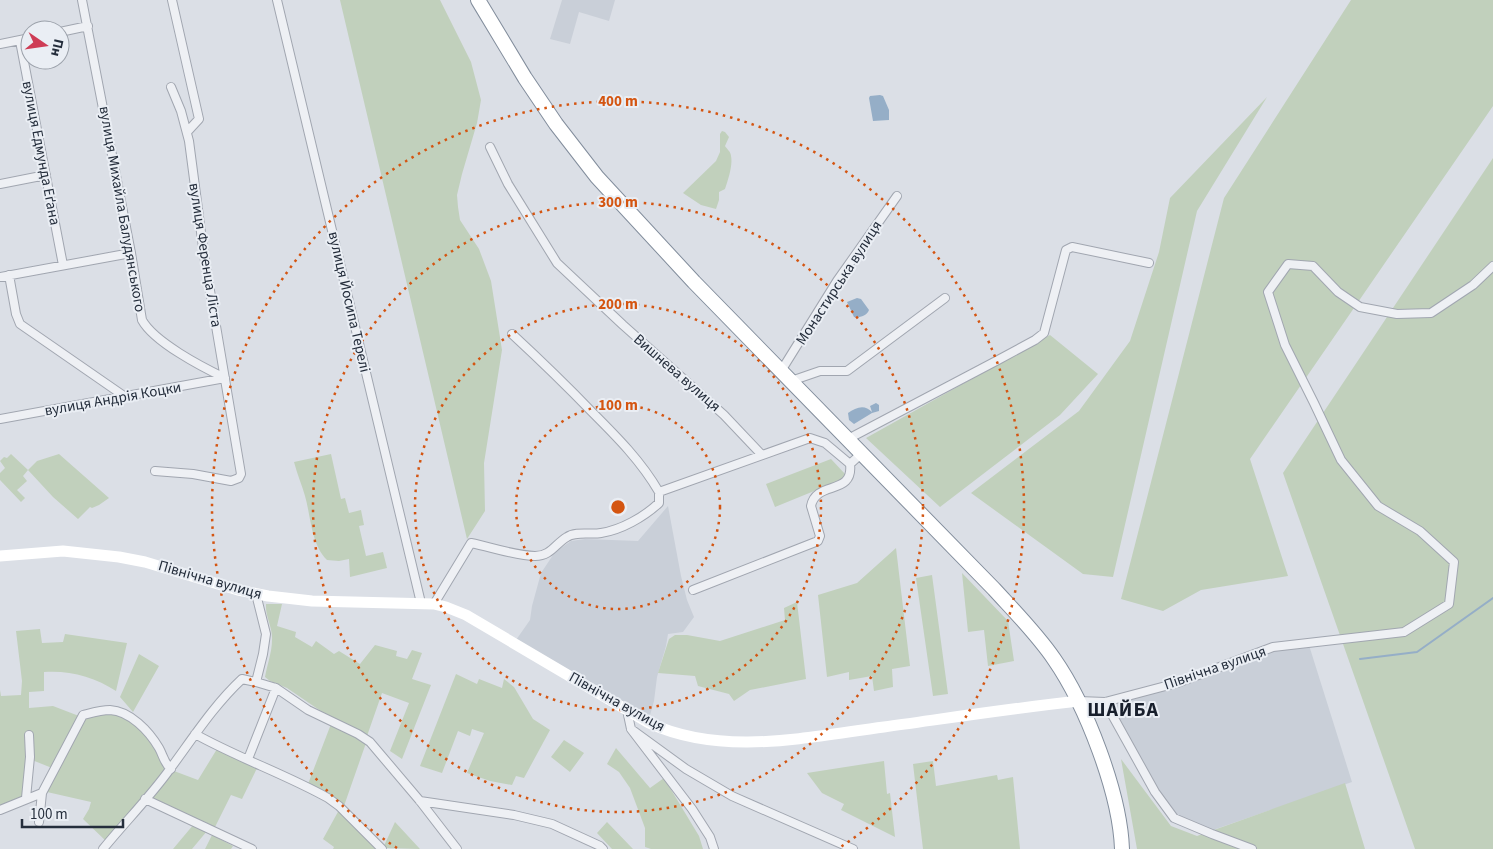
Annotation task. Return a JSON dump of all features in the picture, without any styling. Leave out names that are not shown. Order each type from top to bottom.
[{"type":"highway","points":[[478,0],[525,78],[580,157],[623,206],[786,376],[940,532],[1028,626],[1055,660],[1079,701],[1098,748],[1114,797],[1122,849]]},
{"type":"street","name":"вулиця Михайла Балудянського","points":[[82,0],[131,253],[142,320],[154,335],[210,371],[225,378]]},
{"type":"street","points":[[172,0],[199,119],[189,130]]},
{"type":"street","name":"вулиця Йосипа Терелі","points":[[277,0],[422,603]]},
{"type":"street","points":[[70,30],[88,26]]},
{"type":"street","points":[[0,44],[20,41]]},
{"type":"street","name":"вулиця Едмунда Еґана","points":[[26,70],[63,265]]},
{"type":"street","name":"вулиця Ференца Ліста","points":[[156,471],[193,474],[231,481],[239,478],[241,469],[196,204],[189,130],[171,87]]},
{"type":"street","name":"Вишнева вулиця","points":[[490,146],[508,184],[557,264],[724,414],[761,454]]},
{"type":"street","points":[[0,184],[46,175]]},
{"type":"street","name":"Монастирська вулиця","points":[[786,376],[841,276],[897,196]]},
{"type":"street","points":[[848,439],[1035,340],[1044,333],[1066,250],[1072,247],[1149,263]]},
{"type":"street","points":[[0,277],[131,253]]},
{"type":"street","name":"Північна вулиця","points":[[0,556],[64,551],[119,556],[256,594],[312,601],[422,603],[446,606],[466,615],[649,723],[676,734],[722,742],[776,741],[1079,701],[1104,702],[1177,683],[1273,647],[1404,632],[1449,604],[1454,562],[1420,531],[1378,506],[1341,460],[1285,344],[1268,292],[1288,264],[1314,266],[1338,292],[1360,307],[1397,314],[1431,312],[1473,285],[1493,266]]},
{"type":"street","points":[[9,275],[16,314],[20,324],[124,396]]},
{"type":"street","points":[[786,376],[820,371],[847,370],[945,298]]},
{"type":"street","points":[[434,604],[471,543],[529,556],[543,556],[568,536],[603,533],[625,525],[659,504],[659,492],[640,463],[546,365],[512,334]]},
{"type":"street","name":"вулиця Андрія Коцки","points":[[0,419],[225,378]]},
{"type":"street","points":[[659,492],[805,439],[816,438],[833,448],[850,464],[850,476],[848,479],[825,490],[811,501],[810,506],[820,536],[818,541],[693,590]]},
{"type":"street","points":[[850,464],[862,453]]},
{"type":"street","points":[[256,594],[266,634],[256,682]]},
{"type":"street","points":[[104,849],[171,768],[194,734],[242,678],[276,688],[308,710],[370,742],[420,801],[457,849]]},
{"type":"street","points":[[248,759],[276,688]]},
{"type":"street","points":[[1104,702],[1155,792],[1174,818],[1252,849]]},
{"type":"street","points":[[39,822],[42,792],[82,715],[108,710],[121,712],[136,721],[150,736],[159,748],[166,765],[171,768]]},
{"type":"street","points":[[627,710],[631,729],[692,809],[710,837],[714,849]]},
{"type":"street","points":[[631,729],[686,769],[732,796],[853,849]]},
{"type":"street","points":[[194,734],[328,798],[339,806],[382,849]]},
{"type":"street","points":[[26,798],[30,735]]},
{"type":"street","points":[[0,810],[42,792]]},
{"type":"street","points":[[145,799],[252,849]]},
{"type":"street","points":[[420,801],[497,812],[552,824],[603,849]]},
{"type":"shaded area","points":[[562,0],[615,0],[609,21],[579,12],[570,44],[550,39]]},
{"type":"shaded area","points":[[668,506],[681,576],[687,600],[694,617],[683,632],[668,634],[649,719],[516,640],[530,620],[541,573],[555,552],[571,541],[585,539],[638,541]]},
{"type":"shaded area","points":[[1308,642],[1352,782],[1207,832],[1174,818],[1105,702],[1177,683],[1273,647]]},
{"type":"green space","points":[[340,0],[440,0],[471,62],[481,100],[477,123],[457,195],[458,207],[460,220],[479,249],[491,281],[502,350],[484,463],[485,511],[467,539]]},
{"type":"green space","points":[[1351,0],[1493,0],[1493,106],[1250,459],[1288,576],[1201,590],[1163,611],[1121,599],[1224,198]]},
{"type":"green space","points":[[1267,97],[1197,211],[1113,577],[1083,574],[971,493],[1079,411],[1130,341],[1159,252],[1170,198]]},
{"type":"green space","points":[[722,131],[729,137],[725,146],[730,153],[731,164],[725,189],[719,192],[716,209],[701,205],[683,193],[716,161],[720,152],[720,134]]},
{"type":"green space","points":[[1493,158],[1493,849],[1415,849],[1283,473]]},
{"type":"green space","points":[[1050,335],[1098,374],[1060,415],[940,507],[866,438]]},
{"type":"green space","points":[[11,454],[28,470],[23,476],[27,481],[17,490],[25,498],[21,502],[0,480],[0,473],[5,468],[0,461]]},
{"type":"green space","points":[[59,454],[109,498],[99,505],[90,507],[78,519],[53,497],[28,470],[37,461]]},
{"type":"green space","points":[[331,454],[341,499],[345,498],[349,513],[361,510],[364,525],[359,526],[366,556],[383,552],[387,568],[350,577],[349,559],[339,561],[327,560],[318,546],[294,462]]},
{"type":"green space","points":[[831,459],[846,475],[846,478],[775,507],[766,484]]},
{"type":"green space","points":[[896,548],[910,666],[892,669],[893,687],[874,691],[872,676],[849,680],[849,672],[827,677],[818,595],[857,583]]},
{"type":"green space","points":[[962,573],[1008,621],[1014,661],[988,666],[984,630],[968,632]]},
{"type":"green space","points":[[932,575],[948,694],[933,696],[916,578]]},
{"type":"green space","points":[[797,602],[806,679],[750,690],[734,701],[729,694],[698,686],[695,676],[658,673],[669,639],[675,635],[687,635],[720,641],[785,620],[784,608]]},
{"type":"green space","points":[[266,604],[282,604],[277,626],[296,632],[295,637],[312,647],[316,641],[334,654],[339,651],[360,664],[375,645],[397,651],[396,656],[407,659],[412,650],[422,653],[412,679],[431,685],[402,759],[390,751],[409,703],[382,693],[367,736],[331,718],[287,688],[265,677],[272,640]]},
{"type":"green space","points":[[40,629],[42,643],[63,642],[65,634],[127,643],[116,691],[91,678],[72,673],[44,672],[44,691],[29,692],[29,708],[53,706],[79,716],[52,768],[32,760],[28,756],[24,796],[0,806],[0,690],[1,696],[21,695],[22,681],[16,631]]},
{"type":"green space","points":[[139,654],[159,666],[133,712],[120,697]]},
{"type":"green space","points":[[456,674],[477,684],[479,679],[502,688],[504,679],[514,687],[533,719],[550,730],[524,778],[516,776],[512,785],[490,781],[467,773],[484,733],[472,729],[470,736],[458,731],[442,773],[420,766]]},
{"type":"green space","points":[[108,712],[120,714],[128,718],[142,730],[154,745],[166,770],[107,842],[83,819],[91,802],[47,792],[85,718]]},
{"type":"green space","points":[[331,724],[366,743],[344,806],[329,793],[308,784]]},
{"type":"green space","points":[[564,740],[584,753],[570,772],[551,757]]},
{"type":"green space","points":[[616,748],[650,788],[664,778],[699,836],[703,849],[651,849],[645,847],[645,828],[630,788],[619,772],[607,764]]},
{"type":"green space","points":[[217,749],[258,766],[242,799],[231,795],[214,829],[152,798],[174,771],[198,780]]},
{"type":"green space","points":[[1121,759],[1171,826],[1197,836],[1345,783],[1365,849],[1137,849]]},
{"type":"green space","points":[[884,761],[887,794],[890,793],[895,837],[841,810],[844,804],[822,793],[807,773]]},
{"type":"green space","points":[[933,761],[936,786],[997,775],[998,780],[1013,777],[1020,849],[923,849],[913,764]]},
{"type":"green space","points":[[339,810],[379,849],[333,849],[334,847],[323,839]]},
{"type":"green space","points":[[395,822],[420,849],[383,848]]},
{"type":"green space","points":[[607,822],[633,849],[612,849],[597,833]]},
{"type":"green space","points":[[194,824],[207,831],[192,849],[173,849]]},
{"type":"green space","points":[[212,835],[233,846],[231,849],[205,849]]},
{"type":"water","points":[[870,96],[883,96],[889,110],[889,120],[873,121],[869,98]]},
{"type":"water","points":[[857,298],[861,299],[869,310],[865,315],[854,317],[847,302]]},
{"type":"water","points":[[876,403],[879,405],[879,411],[854,424],[849,420],[848,413],[851,411],[863,407],[872,412],[870,406]]},
{"type":"waterway","points":[[1360,659],[1417,652],[1493,598]]},
{"type":"district","name":"ШАЙБА","points":[[1123,710]]}]
